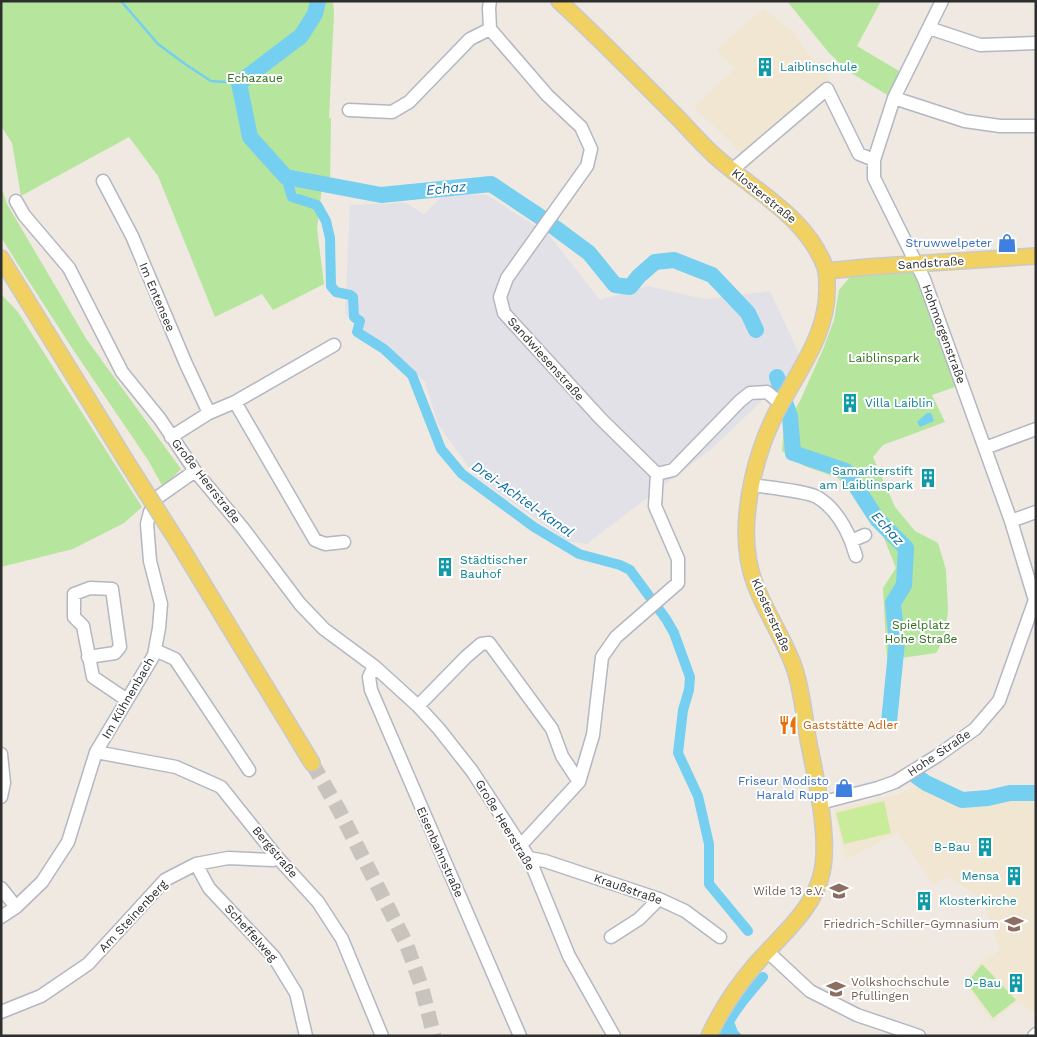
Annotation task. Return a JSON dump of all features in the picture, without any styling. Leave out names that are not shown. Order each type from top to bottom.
[{"type":"main road","name":"Klosterstraße","points":[[560,1],[715,156],[788,214],[800,226],[817,249],[827,271],[828,301],[821,328],[810,354],[778,409],[762,446],[751,485],[746,536],[747,552],[755,584],[794,667],[820,803],[825,849],[822,872],[806,906],[791,927],[768,952]]},
{"type":"main road","name":"Sandstraße","points":[[827,271],[1036,256]]},
{"type":"main road","points":[[1,258],[179,544],[312,763]]},
{"type":"main road","points":[[708,1036],[724,1007],[754,966],[768,952]]},
{"type":"street","points":[[349,110],[392,112],[410,102],[470,39],[490,29],[490,1]]},
{"type":"street","points":[[732,170],[827,89],[859,154],[874,160],[894,98],[942,1]]},
{"type":"street","points":[[929,28],[980,45],[1036,43]]},
{"type":"street","name":"Sandwiesenstraße","points":[[490,29],[547,95],[581,127],[591,149],[587,166],[507,278],[500,297],[504,313],[601,419],[657,474]]},
{"type":"street","points":[[894,98],[965,121],[1000,126],[1036,126]]},
{"type":"street","name":"Hohmorgenstraße","points":[[874,160],[874,178],[917,264],[1011,521],[1035,597]]},
{"type":"street","name":"Im Entensee","points":[[103,181],[132,236],[186,364],[209,413]]},
{"type":"street","name":"Große Heerstraße","points":[[16,201],[24,215],[69,268],[122,372],[160,419],[195,470],[304,610],[333,636],[374,666],[418,706],[472,771],[529,858],[569,956],[614,1036]]},
{"type":"street","points":[[171,436],[209,413],[234,402],[334,345]]},
{"type":"street","points":[[520,846],[579,782],[593,735],[602,657],[616,637],[678,582],[678,559],[656,506],[657,474],[673,470],[750,393],[767,392],[778,409]]},
{"type":"street","points":[[234,402],[315,540],[325,544],[344,542]]},
{"type":"street","points":[[985,448],[1036,429]]},
{"type":"street","name":"Im Kühnenbach","points":[[1,917],[16,907],[42,882],[68,842],[96,752],[155,650],[161,604],[150,561],[146,524],[158,497],[195,470]]},
{"type":"street","points":[[751,485],[816,496],[844,524],[856,556]]},
{"type":"street","points":[[1011,521],[1036,512]]},
{"type":"street","points":[[851,541],[864,535]]},
{"type":"street","points":[[88,657],[115,653],[120,647],[112,589],[90,588],[74,594],[74,617],[83,626],[88,657],[93,677],[127,700]]},
{"type":"street","name":"Hohe Straße","points":[[820,803],[878,788],[905,777],[976,729],[999,701],[1035,597]]},
{"type":"street","points":[[418,706],[466,657],[481,644],[488,643],[552,729],[562,756],[579,782]]},
{"type":"street","points":[[155,650],[175,659],[249,770]]},
{"type":"street","name":"Eisenbahnstraße","points":[[374,666],[369,677],[372,690],[520,1036]]},
{"type":"street","name":"Bergstraße","points":[[96,752],[176,767],[221,787],[277,857],[318,902],[342,939],[382,1036]]},
{"type":"street","points":[[1,754],[4,782],[1,797]]},
{"type":"street","name":"Am Steinenberg","points":[[1,1012],[41,996],[88,964],[165,880],[196,864],[228,858],[273,860],[277,857]]},
{"type":"street","name":"Kraußstraße","points":[[529,858],[545,860],[659,899],[685,911],[720,937]]},
{"type":"street","name":"Scheffelweg","points":[[196,864],[209,888],[274,956],[296,993],[306,1036]]},
{"type":"street","points":[[1,888],[16,907]]},
{"type":"street","points":[[611,937],[639,919],[659,899]]},
{"type":"street","points":[[768,952],[810,991],[857,1015],[919,1036]]},
{"type":"shaded area","name":"Laiblinschule","points":[[763,9],[795,33],[814,62],[831,80],[743,155],[694,107],[735,69],[716,50]]},
{"type":"shaded area","points":[[444,194],[487,195],[549,235],[600,300],[648,286],[704,299],[770,291],[800,356],[799,366],[710,450],[587,544],[567,541],[474,475],[438,424],[425,382],[396,356],[358,328],[345,313],[350,205],[406,203],[424,214]]},
{"type":"shaded area","name":"Friedrich-Schiller-Gymnasium","points":[[926,783],[962,800],[988,798],[1010,793],[1036,793],[1036,1015],[1019,1001],[992,1022],[964,983],[980,962],[1000,950],[982,899],[947,876],[934,885],[898,833],[846,859],[834,810],[898,794]]},
{"type":"green space","name":"Echazaue","points":[[1,1],[333,1],[329,118],[331,118],[330,183],[323,178],[317,229],[324,284],[273,310],[262,294],[215,317],[158,176],[129,137],[21,196],[12,143],[1,126]]},
{"type":"green space","points":[[787,1],[881,1],[857,46],[899,71],[889,96],[848,71],[829,53]]},
{"type":"green space","points":[[1,186],[7,204],[87,340],[181,469],[163,487],[148,460],[72,348],[1,237]]},
{"type":"green space","name":"Laiblinspark","points":[[916,268],[958,386],[932,395],[945,422],[883,445],[873,457],[895,507],[915,531],[938,543],[946,570],[948,611],[944,639],[936,653],[887,660],[883,588],[896,568],[884,538],[871,521],[864,503],[851,489],[836,477],[804,466],[782,451],[784,427],[800,401],[824,347],[834,320],[839,290],[849,278],[858,273]]},
{"type":"green space","points":[[1,294],[18,312],[142,507],[124,523],[73,549],[1,567]]},
{"type":"green space","points":[[884,801],[891,833],[844,844],[836,813]]},
{"type":"green space","points":[[982,964],[1016,1000],[993,1018],[967,983]]},
{"type":"water","points":[[927,413],[931,413],[934,421],[920,427],[917,422]]},
{"type":"waterway","points":[[121,1],[158,44],[185,64],[211,81],[239,83]]},
{"type":"waterway","name":"Echaz","points":[[318,1],[315,14],[301,36],[239,83],[250,137],[286,177],[381,195],[491,184],[589,253],[615,285],[630,287],[655,262],[674,260],[712,275],[748,313],[756,330]]},
{"type":"waterway","name":"Drei-Achtel-Kanal","points":[[286,177],[292,197],[317,205],[326,221],[330,238],[331,286],[336,292],[353,297],[354,317],[360,321],[357,332],[384,349],[412,375],[441,449],[462,474],[534,527],[579,554],[620,565],[630,570],[666,619],[674,633],[690,677],[689,690],[683,710],[678,753],[698,796],[709,844],[709,884],[748,931]]},
{"type":"waterway","name":"Echaz","points":[[777,377],[790,417],[793,453],[846,471],[877,519],[906,548],[904,585],[893,603],[897,642],[889,722]]},
{"type":"waterway","name":"Echaz","points":[[916,776],[926,783],[962,800],[988,798],[1010,793],[1036,793]]},
{"type":"waterway","name":"Drei-Achtel-Kanal","points":[[723,1035],[735,1012],[763,977]]},
{"type":"waterway","points":[[729,1022],[736,1036]]},
{"type":"tunnel","points":[[312,763],[339,810],[406,943],[421,985],[434,1036]]},
{"type":"place","name":"Laiblinschule","points":[[765,67]]},
{"type":"place","name":"Struwwelpeter","points":[[1007,243]]},
{"type":"place","name":"Villa Laiblin","points":[[850,403]]},
{"type":"place","name":"Samariterstift am Laiblinspark","points":[[928,478]]},
{"type":"place","name":"Städtischer Bauhof","points":[[445,567]]},
{"type":"place","name":"Gaststätte Adler","points":[[788,725]]},
{"type":"place","name":"Friseur Modisto Harald Rupp","points":[[844,788]]},
{"type":"place","name":"B-Bau","points":[[985,847]]},
{"type":"place","name":"Mensa","points":[[1014,876]]},
{"type":"place","name":"Wilde 13 e.V.","points":[[839,891]]},
{"type":"place","name":"Klosterkirche","points":[[924,901]]},
{"type":"place","name":"Friedrich-Schiller-Gymnasium","points":[[1014,924]]},
{"type":"place","name":"D-Bau","points":[[1016,983]]},
{"type":"place","name":"Volkshochschule Pfullingen","points":[[836,989]]},
{"type":"park label","name":"Spielplatz Hohe Straße","points":[[921,632]]}]
